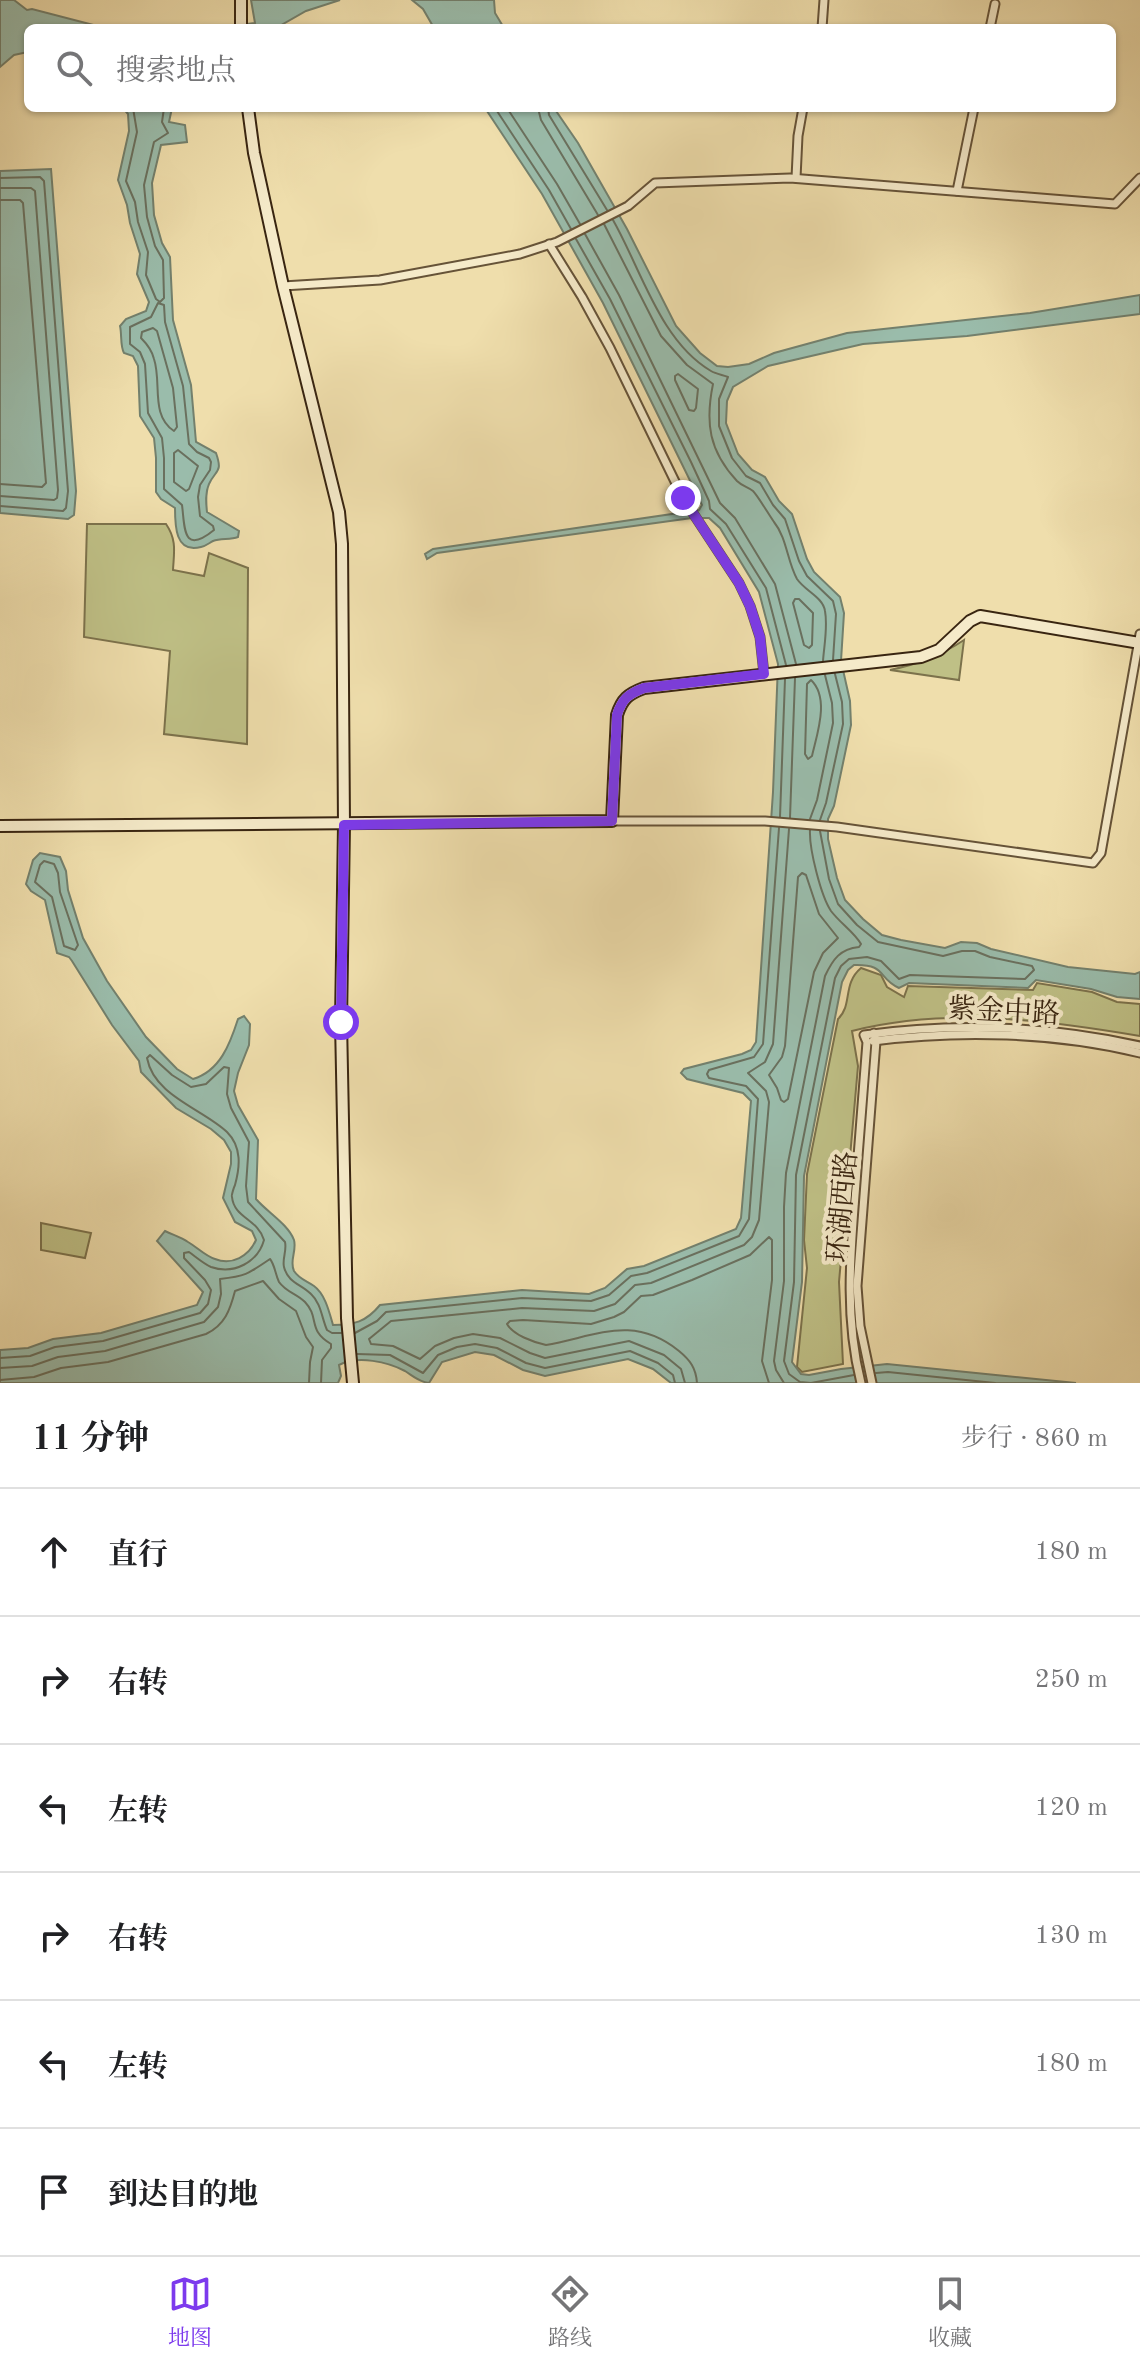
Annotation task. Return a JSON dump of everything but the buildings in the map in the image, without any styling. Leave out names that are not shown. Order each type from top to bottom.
[{"type":"street","points":[[241,0],[241,23]]},
{"type":"street","points":[[822,24],[824,0]]},
{"type":"street","points":[[991,24],[995,4]]},
{"type":"street","points":[[249,112],[254,153],[283,286],[339,512],[344,575],[341,1022],[347,1318],[353,1383]]},
{"type":"street","points":[[796,178],[802,112]]},
{"type":"street","points":[[957,191],[973,112]]},
{"type":"street","points":[[283,286],[380,280],[520,254],[553,243],[628,206],[655,183],[796,178],[1115,204],[1140,178]]},
{"type":"street","points":[[553,243],[610,348],[683,498],[739,583],[760,637],[766,674]]},
{"type":"street","points":[[0,826],[765,821],[837,827],[1093,863],[1101,853],[1139,640],[980,616],[970,621],[939,650],[921,657],[644,688],[621,701],[617,715],[612,821]]},
{"type":"street","name":"紫金中路","points":[[866,1038],[923,1028],[1023,1030],[1140,1046]]},
{"type":"street","name":"紫金中路","points":[[875,1037],[1019,1036],[1140,1053]]},
{"type":"street","name":"环湖西路","points":[[872,1383],[860,1326],[857,1286],[875,1037]]},
{"type":"street","name":"环湖西路","points":[[861,1383],[849,1312],[849,1268],[866,1038]]},
{"type":"green space","points":[[87,524],[166,524],[173,541],[173,570],[204,576],[209,553],[248,568],[247,744],[164,734],[170,651],[84,637]]},
{"type":"green space","points":[[964,640],[959,680],[890,670],[928,659]]},
{"type":"green space","points":[[861,968],[881,975],[887,987],[904,997],[908,986],[1033,990],[1037,983],[1092,992],[1117,1002],[1140,1004],[1140,1036],[996,1018],[923,1019],[852,1031],[858,1066],[839,1282],[843,1364],[802,1372],[797,1367],[807,1268],[804,1240],[807,1174],[838,1019],[843,1013],[855,974]]},
{"type":"green space","points":[[41,1223],[91,1233],[85,1258],[41,1250]]},
{"type":"water","points":[[0,0],[14,0],[27,10],[90,24],[24,24],[24,53],[14,55],[0,67]]},
{"type":"water","points":[[251,0],[340,0],[306,11],[283,24],[247,24],[255,23]]},
{"type":"water","points":[[412,0],[494,0],[495,13],[502,24],[432,24],[423,9]]},
{"type":"water","points":[[126,112],[171,112],[169,122],[185,125],[187,142],[161,145],[152,183],[154,215],[162,243],[170,257],[173,320],[191,385],[196,442],[216,453],[219,464],[207,491],[207,512],[239,531],[238,537],[216,540],[201,547],[192,548],[181,542],[176,530],[175,508],[156,492],[154,438],[140,416],[138,366],[133,356],[124,353],[122,347],[120,326],[126,319],[146,311],[149,302],[137,274],[140,254],[118,180],[129,131]]},
{"type":"water","points":[[488,112],[557,112],[627,229],[676,326],[700,353],[717,366],[749,364],[774,353],[847,333],[1030,313],[1140,295],[1140,314],[967,336],[863,344],[768,366],[733,387],[727,401],[726,423],[738,454],[752,470],[765,477],[779,501],[792,514],[807,559],[814,572],[840,597],[844,613],[841,661],[850,701],[851,725],[834,806],[828,819],[828,839],[845,900],[882,935],[901,940],[945,948],[961,942],[977,943],[1068,967],[1140,972],[1140,999],[1036,980],[1028,988],[909,983],[899,988],[872,967],[854,965],[848,970],[842,982],[804,1176],[802,1282],[792,1362],[801,1374],[809,1375],[887,1364],[1076,1383],[671,1383],[653,1369],[628,1359],[545,1376],[523,1370],[494,1355],[475,1352],[442,1362],[429,1383],[390,1365],[355,1360],[339,1365],[341,1376],[338,1383],[0,1383],[0,1350],[28,1348],[53,1339],[101,1333],[197,1305],[203,1292],[157,1241],[165,1231],[221,1261],[239,1258],[249,1251],[256,1240],[252,1231],[235,1222],[223,1198],[231,1164],[231,1152],[224,1140],[176,1108],[141,1072],[139,1061],[72,961],[57,953],[45,900],[26,884],[33,860],[40,853],[60,857],[83,938],[107,981],[146,1037],[177,1069],[193,1079],[202,1075],[223,1055],[238,1019],[244,1016],[250,1024],[249,1045],[234,1091],[238,1105],[258,1140],[256,1199],[291,1234],[295,1244],[294,1271],[321,1294],[333,1325],[359,1321],[380,1305],[522,1290],[589,1294],[605,1288],[627,1269],[644,1266],[736,1229],[741,1218],[751,1101],[743,1093],[687,1079],[681,1073],[684,1069],[742,1054],[751,1050],[756,1042],[773,792],[778,664],[759,592],[720,528],[709,518],[437,553],[427,559],[425,554],[433,549],[699,510],[702,505],[603,303],[542,194]]},
{"type":"water","points":[[51,169],[76,491],[74,515],[68,519],[0,513],[0,171]]},
{"type":"route","points":[[341,1022],[344,825],[612,821],[615,735],[621,701],[644,688],[764,674],[760,637],[750,606],[739,583],[683,498]]}]
